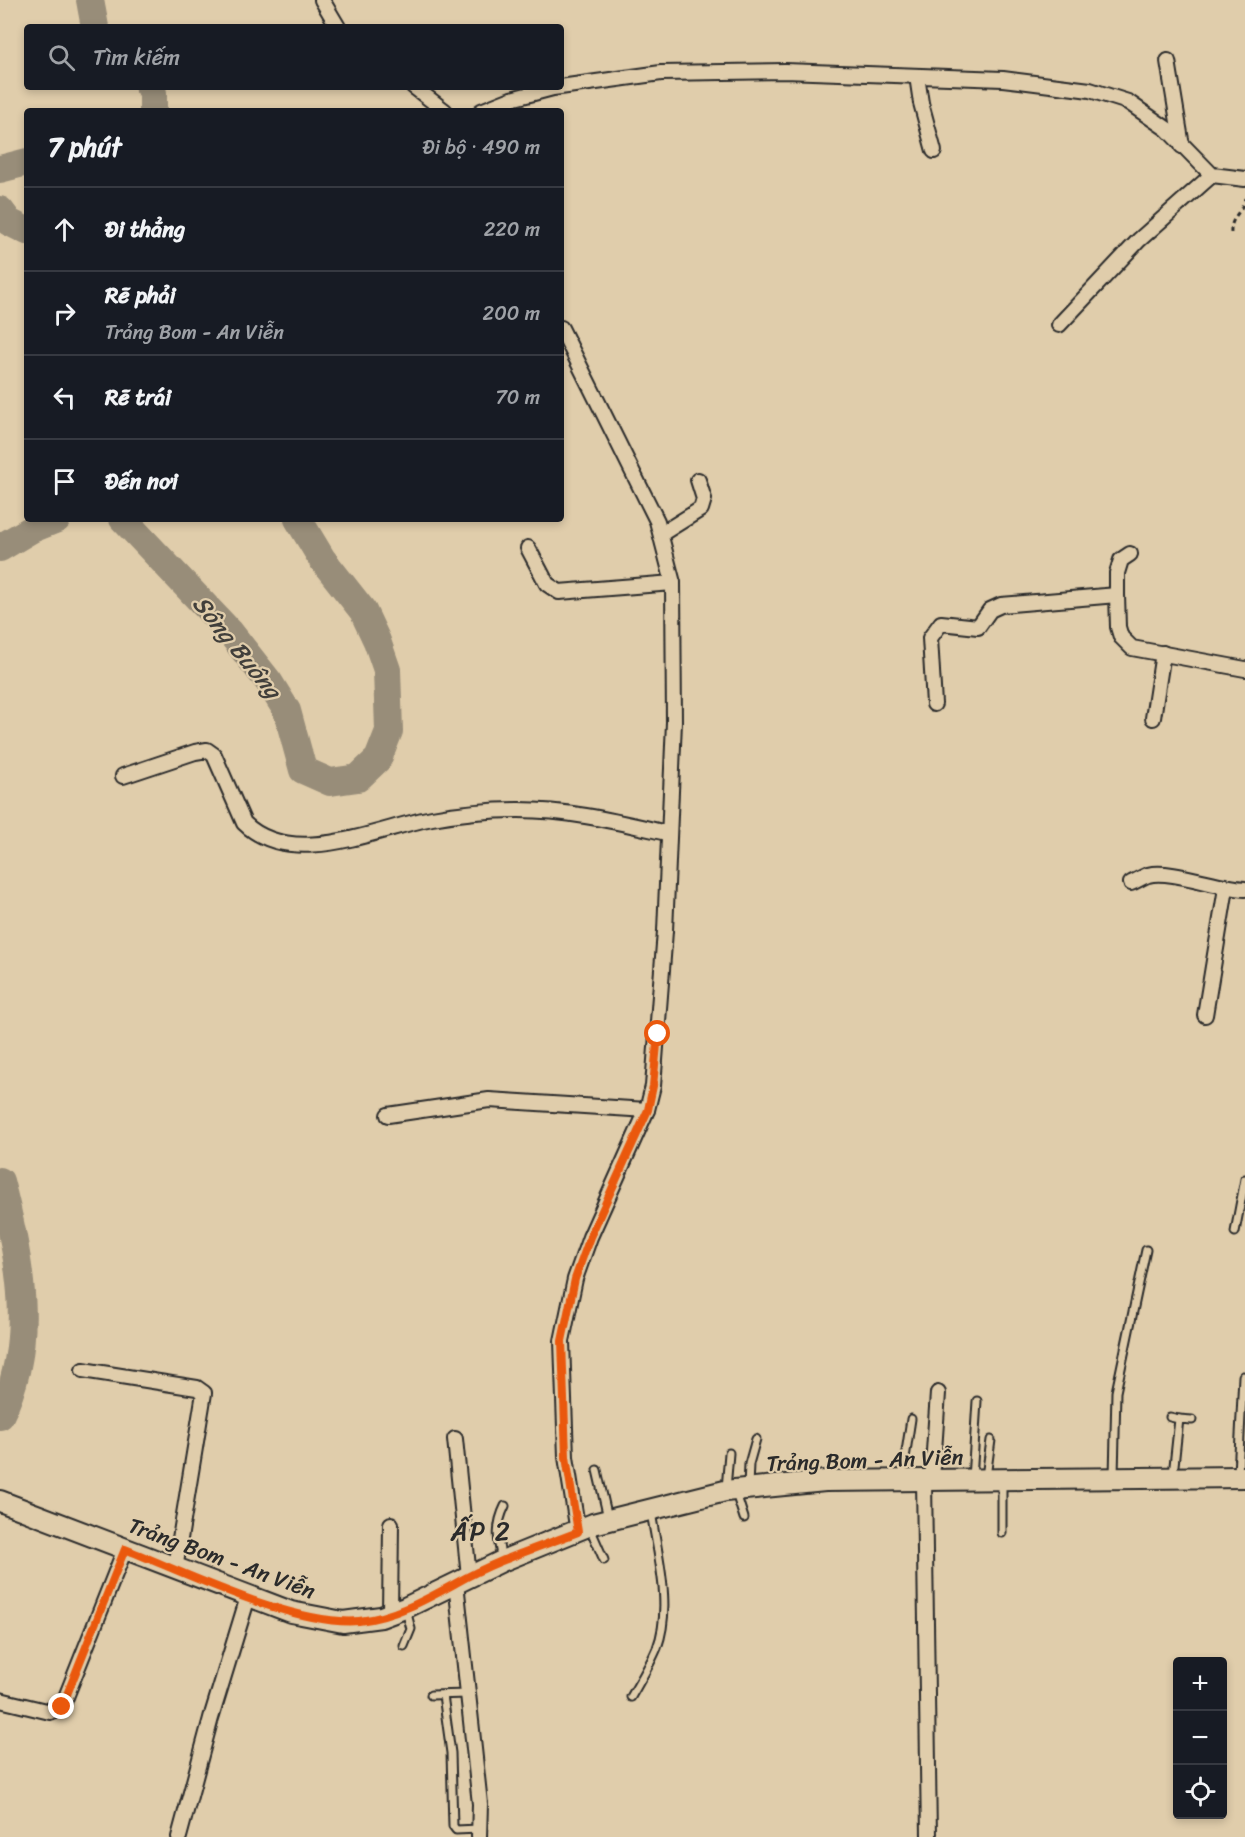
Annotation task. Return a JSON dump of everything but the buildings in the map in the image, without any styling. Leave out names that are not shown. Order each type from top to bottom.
[{"type":"main road","name":"Trảng Bom - An Viễn","points":[[0,1501],[248,1597],[291,1612],[343,1622],[361,1621],[398,1611],[502,1561],[592,1526],[651,1508],[736,1490],[825,1480],[1241,1477]]},
{"type":"street","points":[[322,0],[336,24]]},
{"type":"street","points":[[1168,62],[1182,146]]},
{"type":"street","points":[[564,86],[661,73],[722,70],[1003,79],[1090,90],[1113,96],[1149,114],[1212,175],[1245,179]]},
{"type":"street","points":[[918,76],[921,103],[934,151]]},
{"type":"street","points":[[418,90],[441,108]]},
{"type":"street","points":[[488,108],[545,90]]},
{"type":"street","points":[[1059,325],[1139,240],[1212,175]]},
{"type":"street","points":[[564,334],[657,521],[673,584],[674,722],[667,833],[665,931],[653,1086],[648,1110],[590,1237],[575,1279],[562,1341],[566,1457],[592,1526]]},
{"type":"street","points":[[661,534],[701,509],[704,499],[698,480]]},
{"type":"street","points":[[528,548],[548,585],[559,592],[673,584]]},
{"type":"street","points":[[1130,554],[1121,560],[1117,573],[1118,627],[1121,637],[1132,648],[1245,669]]},
{"type":"street","points":[[934,704],[930,638],[941,623],[978,627],[990,610],[1001,605],[1117,595]]},
{"type":"street","points":[[1153,718],[1163,653]]},
{"type":"street","points":[[123,776],[207,750],[214,755],[244,823],[252,831],[273,840],[306,845],[358,837],[432,818],[516,810],[580,814],[667,833]]},
{"type":"street","points":[[1131,883],[1150,874],[1177,876],[1226,888],[1245,889]]},
{"type":"street","points":[[1205,1015],[1226,888]]},
{"type":"street","points":[[388,1115],[489,1100],[648,1110]]},
{"type":"street","points":[[83,1370],[197,1388],[204,1393],[175,1569]]},
{"type":"street","points":[[928,1837],[928,1480],[938,1393]]},
{"type":"street","points":[[455,1439],[468,1694],[480,1804],[479,1833]]},
{"type":"street","points":[[391,1524],[398,1611]]},
{"type":"street","points":[[0,1700],[50,1712],[62,1707],[125,1549]]},
{"type":"street","points":[[179,1837],[211,1718],[248,1597]]},
{"type":"lane","points":[[1235,1232],[1245,1179]]},
{"type":"lane","points":[[1114,1478],[1116,1392],[1146,1250]]},
{"type":"lane","points":[[1241,1477],[1243,1376]]},
{"type":"lane","points":[[977,1401],[986,1479],[1002,1533]]},
{"type":"lane","points":[[1170,1417],[1191,1420]]},
{"type":"lane","points":[[902,1480],[911,1419]]},
{"type":"lane","points":[[1173,1478],[1179,1419]]},
{"type":"lane","points":[[736,1490],[749,1464],[756,1439]]},
{"type":"lane","points":[[986,1479],[991,1440]]},
{"type":"lane","points":[[729,1453],[744,1518]]},
{"type":"lane","points":[[597,1470],[592,1526],[604,1560]]},
{"type":"lane","points":[[502,1561],[498,1545],[498,1526],[505,1506]]},
{"type":"lane","points":[[631,1696],[657,1647],[661,1630],[663,1587],[651,1508]]},
{"type":"lane","points":[[398,1611],[411,1629],[404,1646]]},
{"type":"lane","points":[[431,1695],[468,1694]]},
{"type":"lane","points":[[443,1695],[451,1753],[453,1826],[456,1830],[479,1833]]},
{"type":"path","points":[[1231,233],[1231,221],[1241,209],[1245,198]]},
{"type":"waterway","name":"Sông Buông","points":[[90,0],[94,24]]},
{"type":"waterway","name":"Sông Buông","points":[[151,90],[153,108]]},
{"type":"waterway","name":"Sông Buông","points":[[0,169],[24,163]]},
{"type":"waterway","name":"Sông Buông","points":[[0,210],[9,222],[24,230]]},
{"type":"waterway","name":"Sông Buông","points":[[0,548],[32,529],[50,522]]},
{"type":"waterway","name":"Sông Buông","points":[[126,522],[229,631],[269,682],[287,711],[303,770],[330,782],[358,778],[378,759],[389,731],[387,670],[363,611],[322,559],[300,522]]},
{"type":"waterway","name":"Sông Buông","points":[[0,1181],[19,1270],[22,1330],[11,1388],[0,1416]]},
{"type":"district","name":"ẤP 2","points":[[481,1531]]},
{"type":"route","points":[[62,1707],[113,1584],[125,1549],[291,1612],[343,1622],[361,1621],[390,1614],[502,1561],[578,1532],[566,1457],[562,1341],[575,1279],[590,1237],[648,1110],[653,1086],[658,1034]]}]
